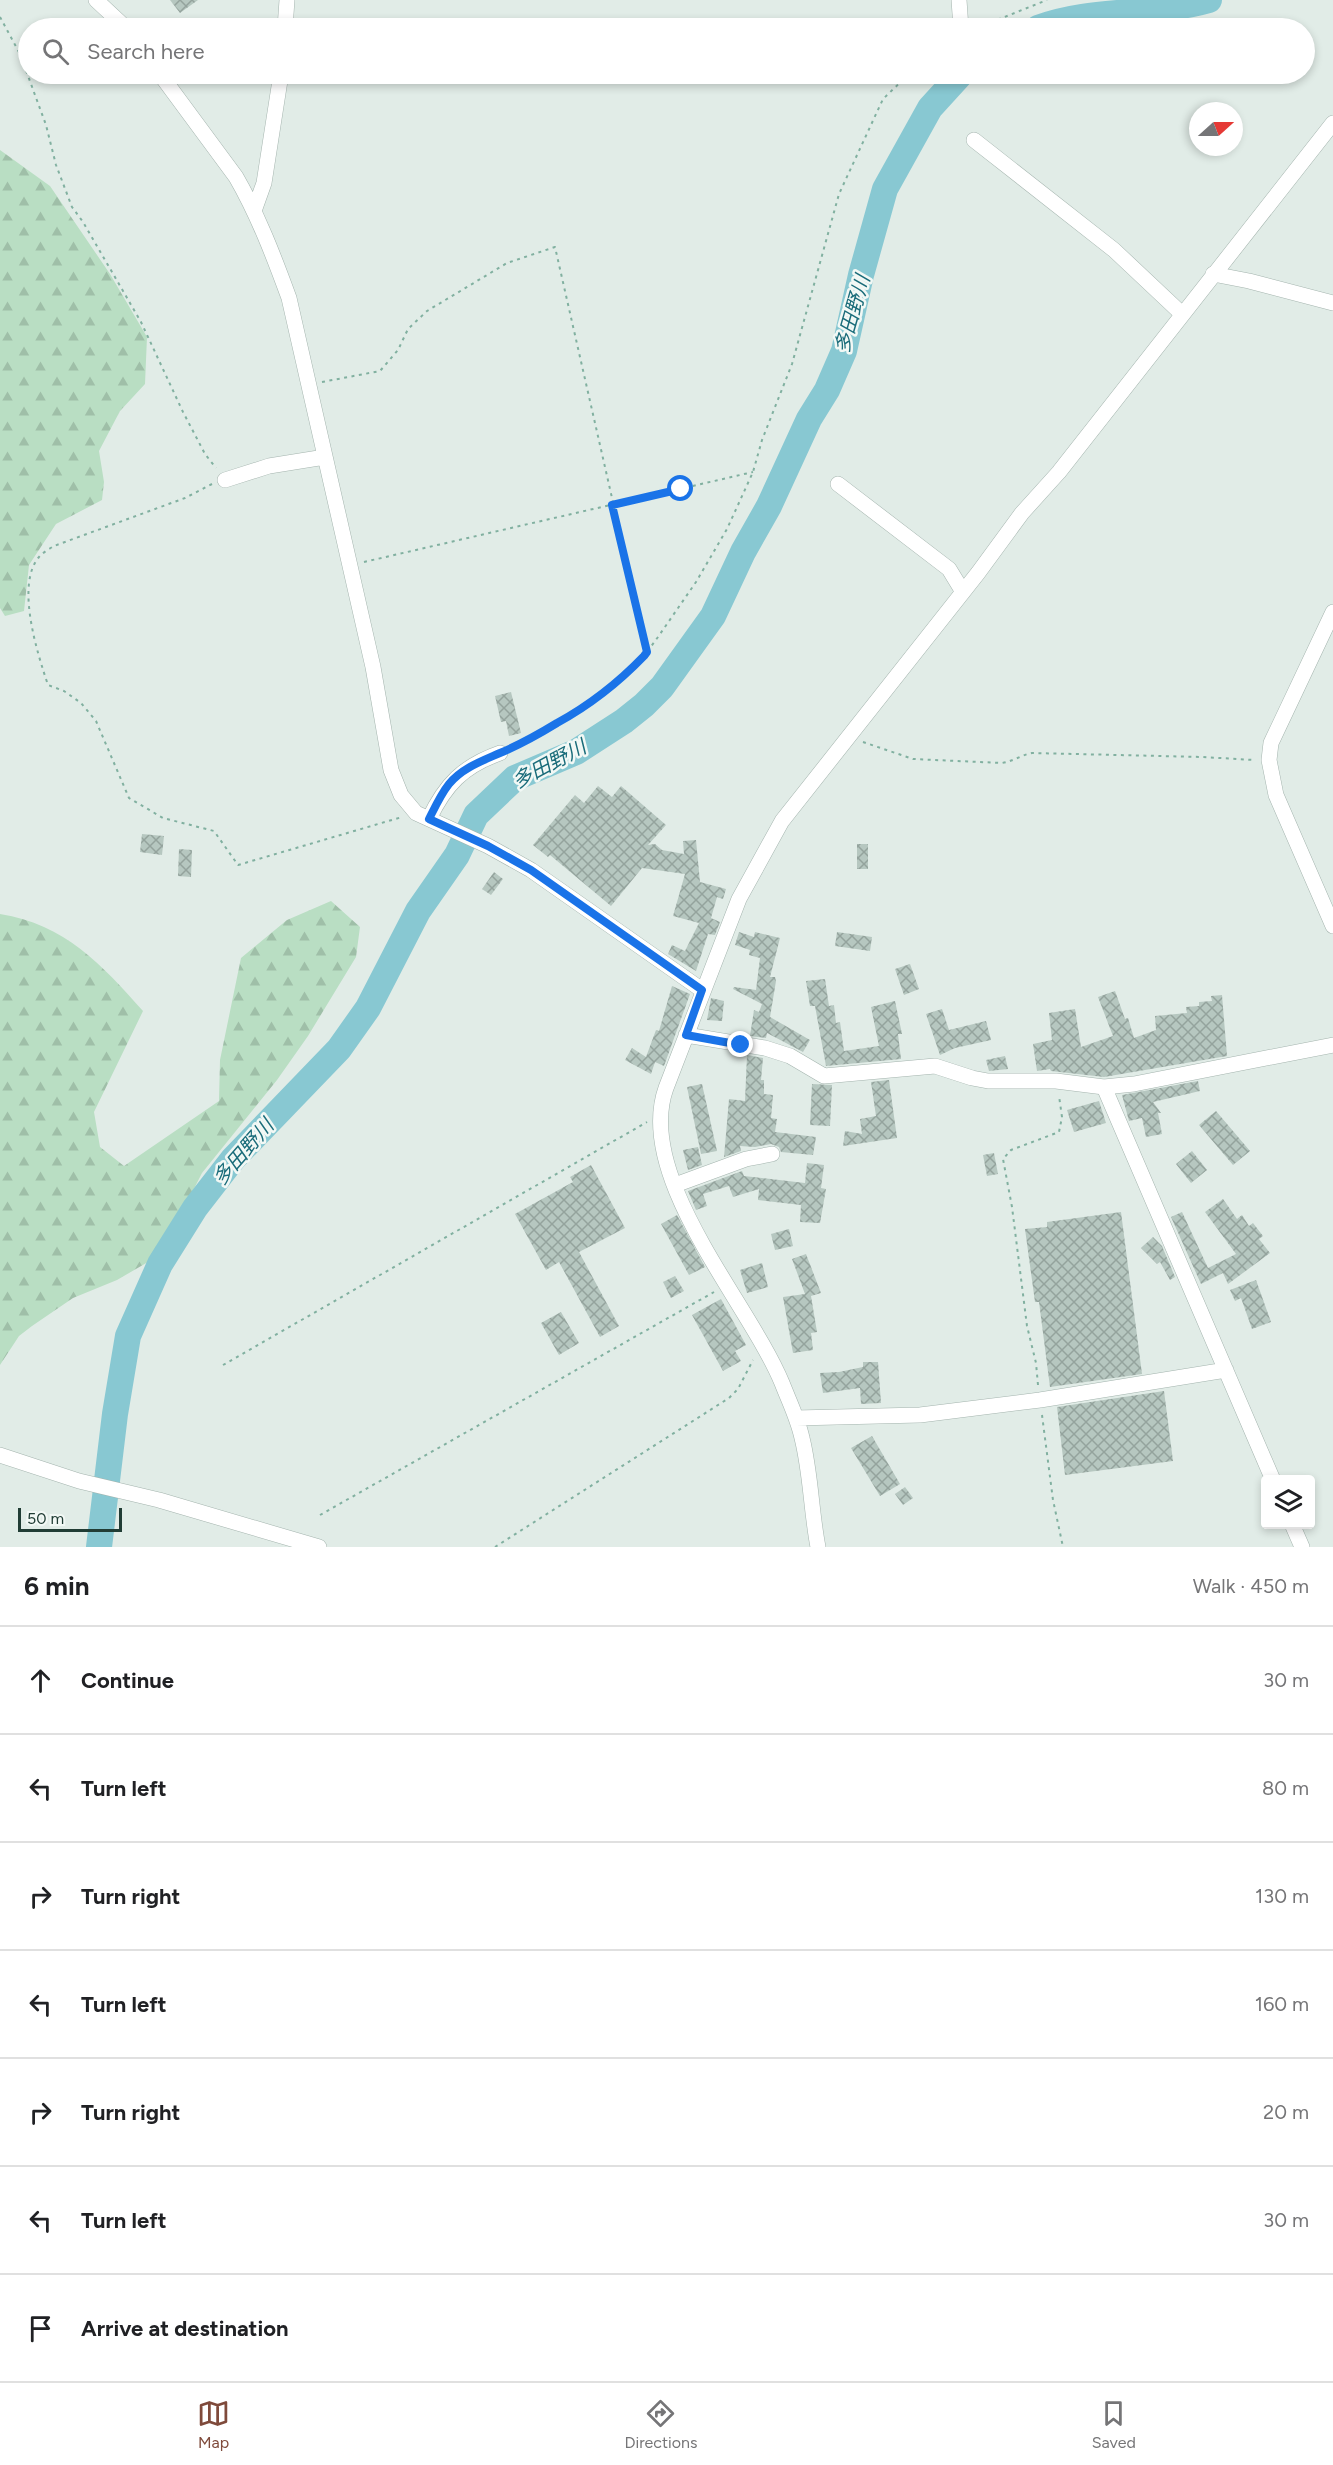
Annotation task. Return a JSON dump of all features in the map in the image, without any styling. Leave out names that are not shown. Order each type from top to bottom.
[{"type":"street","points":[[96,0],[115,18]]},
{"type":"street","points":[[286,18],[287,0]]},
{"type":"street","points":[[959,0],[960,18]]},
{"type":"street","points":[[167,84],[236,177],[254,211],[289,298],[326,457],[348,566],[373,667],[391,770],[400,795],[427,818],[488,846],[531,870],[702,990]]},
{"type":"street","points":[[254,211],[264,183],[279,84]]},
{"type":"street","points":[[818,1547],[808,1470],[796,1418],[780,1379],[727,1285],[675,1185],[663,1144],[662,1098],[739,899],[782,821],[963,592],[1022,513],[1059,472],[1333,123]]},
{"type":"street","points":[[974,140],[1114,250],[1182,314]]},
{"type":"street","points":[[1213,274],[1333,303]]},
{"type":"street","points":[[225,480],[268,466],[326,457]]},
{"type":"street","points":[[838,484],[949,569],[963,592]]},
{"type":"street","points":[[1333,612],[1271,743],[1269,760],[1276,795],[1333,927]]},
{"type":"street","points":[[427,818],[450,783],[473,765],[500,753]]},
{"type":"street","points":[[686,1035],[765,1048],[790,1056],[824,1076],[935,1066],[988,1081],[1056,1081],[1104,1086],[1134,1084],[1333,1045]]},
{"type":"street","points":[[1104,1086],[1271,1475]]},
{"type":"street","points":[[675,1185],[746,1159],[772,1154]]},
{"type":"street","points":[[796,1418],[920,1415],[1040,1400],[1226,1370]]},
{"type":"street","points":[[0,1455],[79,1482],[159,1500],[319,1547]]},
{"type":"street","points":[[1294,1529],[1302,1547]]},
{"type":"path","points":[[1002,18],[1047,0]]},
{"type":"path","points":[[0,17],[18,50]]},
{"type":"path","points":[[31,84],[46,125],[56,165],[72,207],[141,322],[183,412],[206,454],[225,480],[185,498],[54,546],[38,558],[30,574],[29,598],[35,646],[48,685],[64,691],[81,703],[96,721],[129,798],[163,818],[214,831],[238,865],[427,818]]},
{"type":"path","points":[[500,753],[592,703],[622,678],[647,652],[696,582],[727,529],[753,472],[762,440],[792,363],[839,194],[883,99],[899,84]]},
{"type":"path","points":[[308,384],[380,371],[398,350],[408,329],[427,311],[475,280],[507,263],[555,247],[647,652]]},
{"type":"path","points":[[348,566],[753,472]]},
{"type":"path","points":[[850,735],[863,742],[913,759],[1002,763],[1015,761],[1022,755],[1032,753],[1269,760]]},
{"type":"path","points":[[1056,1081],[1062,1117],[1059,1132],[1011,1150],[1003,1159],[1012,1207],[1027,1326],[1036,1363],[1053,1500],[1062,1547]]},
{"type":"path","points":[[223,1365],[639,1126],[662,1119]]},
{"type":"path","points":[[320,1515],[727,1285]]},
{"type":"path","points":[[495,1547],[729,1398],[738,1389],[758,1349],[762,1346]]},
{"type":"green space","points":[[0,150],[50,186],[110,274],[147,337],[145,384],[120,411],[99,451],[104,482],[102,500],[56,524],[29,565],[24,611],[5,616],[0,608]]},
{"type":"green space","points":[[331,901],[360,927],[356,957],[308,1036],[277,1080],[202,1173],[172,1232],[148,1262],[117,1280],[73,1298],[19,1336],[0,1365],[0,914],[23,919],[63,937],[97,963],[143,1011],[94,1112],[100,1147],[124,1166],[219,1101],[220,1060],[241,958],[287,920]]},
{"type":"building","points":[[170,0],[198,0],[180,13]]},
{"type":"building","points":[[511,692],[521,733],[509,736],[506,721],[501,722],[495,696]]},
{"type":"building","points":[[598,786],[612,797],[621,786],[666,825],[648,845],[655,844],[662,850],[684,854],[683,841],[696,840],[700,882],[726,889],[723,899],[717,897],[711,918],[720,922],[715,935],[708,934],[696,971],[668,954],[672,945],[685,951],[699,923],[673,916],[685,874],[642,868],[611,906],[550,855],[548,857],[533,845],[575,795],[584,803]]},
{"type":"building","points":[[142,834],[164,836],[162,855],[140,852]]},
{"type":"building","points":[[857,844],[868,844],[868,869],[857,869]]},
{"type":"building","points":[[179,849],[192,850],[191,877],[178,876]]},
{"type":"building","points":[[494,872],[503,879],[491,895],[482,889]]},
{"type":"building","points":[[739,932],[754,937],[755,932],[780,938],[770,977],[775,977],[776,981],[770,1017],[810,1040],[803,1052],[767,1033],[766,1038],[750,1036],[754,1010],[759,1012],[762,1004],[733,989],[734,987],[756,990],[760,958],[749,955],[750,950],[735,945]]},
{"type":"building","points":[[837,932],[872,937],[870,951],[835,946]]},
{"type":"building","points":[[910,964],[919,989],[904,995],[895,969]]},
{"type":"building","points":[[825,979],[829,1006],[834,1005],[836,1023],[840,1022],[844,1051],[879,1046],[871,1007],[895,1001],[902,1034],[898,1034],[901,1059],[826,1066],[815,1006],[810,1006],[806,981]]},
{"type":"building","points":[[672,986],[690,994],[664,1066],[655,1062],[651,1074],[625,1060],[632,1048],[646,1057],[656,1030],[659,1031]]},
{"type":"building","points":[[1115,991],[1125,1019],[1128,1018],[1134,1038],[1156,1030],[1155,1016],[1187,1013],[1186,1007],[1199,1006],[1199,1002],[1212,1001],[1211,996],[1222,995],[1227,1056],[1104,1077],[1051,1071],[1050,1069],[1037,1071],[1033,1044],[1052,1040],[1049,1013],[1075,1009],[1081,1047],[1113,1036],[1098,997]]},
{"type":"building","points":[[711,998],[724,1001],[722,1021],[707,1020]]},
{"type":"building","points":[[942,1009],[949,1030],[986,1021],[991,1040],[955,1048],[940,1055],[926,1014]]},
{"type":"building","points":[[747,1055],[763,1058],[761,1080],[764,1080],[764,1094],[773,1095],[771,1118],[777,1119],[775,1132],[816,1137],[813,1155],[781,1152],[779,1147],[771,1144],[755,1147],[740,1146],[741,1151],[724,1157],[729,1099],[745,1101]]},
{"type":"building","points":[[1005,1056],[1008,1069],[989,1071],[986,1060]]},
{"type":"building","points":[[889,1080],[897,1138],[843,1146],[845,1131],[862,1134],[860,1119],[876,1116],[871,1082]]},
{"type":"building","points":[[1198,1081],[1200,1091],[1153,1102],[1161,1113],[1158,1113],[1162,1134],[1146,1137],[1142,1118],[1129,1121],[1122,1095]]},
{"type":"building","points":[[702,1084],[717,1151],[701,1154],[687,1087]]},
{"type":"building","points":[[812,1084],[832,1085],[830,1126],[810,1125]]},
{"type":"building","points":[[1099,1101],[1106,1123],[1074,1132],[1067,1110]]},
{"type":"building","points":[[1216,1111],[1250,1151],[1233,1165],[1199,1125]]},
{"type":"building","points":[[698,1147],[702,1165],[688,1170],[683,1150]]},
{"type":"building","points":[[1192,1151],[1207,1170],[1191,1183],[1176,1164]]},
{"type":"building","points":[[994,1153],[998,1174],[987,1176],[983,1155]]},
{"type":"building","points":[[807,1163],[824,1165],[821,1188],[826,1189],[820,1223],[800,1222],[801,1205],[758,1200],[759,1189],[733,1197],[729,1186],[703,1194],[707,1206],[696,1210],[688,1191],[742,1171],[744,1176],[805,1183]]},
{"type":"building","points":[[591,1165],[625,1228],[579,1252],[619,1326],[600,1337],[559,1262],[546,1270],[515,1214],[573,1182],[570,1177]]},
{"type":"building","points":[[1223,1199],[1237,1219],[1242,1215],[1249,1226],[1253,1223],[1263,1236],[1259,1239],[1270,1253],[1228,1284],[1223,1273],[1201,1284],[1171,1217],[1182,1212],[1208,1268],[1236,1254],[1205,1212]]},
{"type":"building","points":[[1121,1212],[1142,1374],[1050,1387],[1039,1302],[1035,1302],[1025,1229],[1047,1227],[1047,1222]]},
{"type":"building","points":[[677,1215],[705,1267],[689,1275],[661,1224]]},
{"type":"building","points":[[789,1229],[793,1246],[775,1250],[771,1234]]},
{"type":"building","points":[[1153,1237],[1162,1246],[1175,1277],[1170,1280],[1160,1262],[1157,1264],[1141,1248]]},
{"type":"building","points":[[806,1254],[821,1293],[811,1296],[817,1332],[811,1333],[813,1350],[793,1353],[783,1297],[805,1294],[792,1259]]},
{"type":"building","points":[[762,1263],[768,1287],[747,1293],[740,1270]]},
{"type":"building","points":[[675,1276],[684,1291],[671,1298],[663,1282]]},
{"type":"building","points":[[1256,1280],[1271,1322],[1252,1329],[1241,1298],[1235,1301],[1230,1290]]},
{"type":"building","points":[[721,1299],[746,1345],[735,1351],[741,1361],[723,1371],[692,1315]]},
{"type":"building","points":[[561,1312],[579,1343],[559,1355],[541,1323]]},
{"type":"building","points":[[863,1362],[878,1362],[881,1403],[861,1404],[860,1388],[823,1393],[820,1373],[863,1367]]},
{"type":"building","points":[[1164,1391],[1173,1461],[1065,1475],[1057,1407]]},
{"type":"building","points":[[872,1436],[900,1484],[880,1496],[851,1448]]},
{"type":"building","points":[[905,1487],[913,1498],[903,1505],[895,1494]]},
{"type":"waterway","name":"多田野川","points":[[1075,18],[1166,8],[1209,0]]},
{"type":"waterway","name":"多田野川","points":[[99,1547],[115,1414],[128,1336],[160,1264],[195,1208],[233,1159],[339,1049],[368,1008],[418,911],[457,855],[476,815],[515,778],[576,752],[644,705],[662,687],[713,616],[743,552],[769,506],[809,419],[827,390],[844,351],[861,275],[885,189],[930,108],[952,84]]},
{"type":"route","points":[[681,489],[612,505],[647,652],[644,656],[592,703],[500,753],[485,758],[463,772],[450,783],[429,819],[488,846],[531,870],[702,990],[686,1035],[741,1045]]}]
